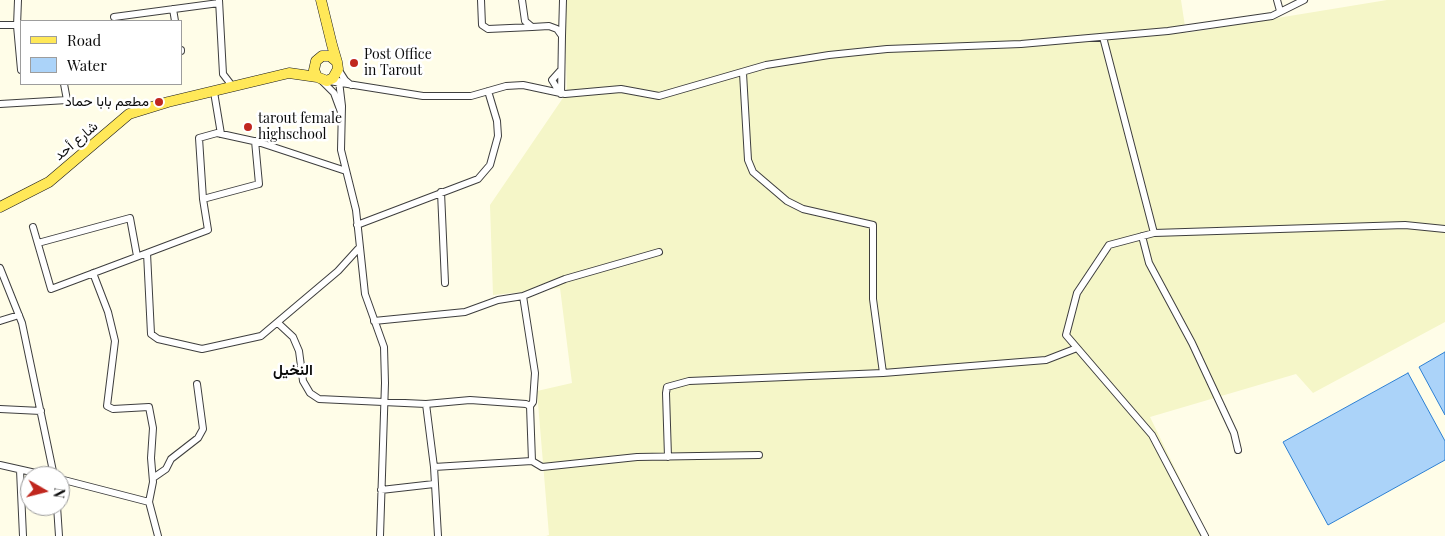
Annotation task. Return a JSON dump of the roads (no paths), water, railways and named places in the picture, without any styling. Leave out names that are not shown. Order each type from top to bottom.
[{"type":"main road","points":[[321,0],[338,72]]},
{"type":"main road","points":[[327,25],[314,70],[322,79],[338,72]]},
{"type":"main road","points":[[289,74],[319,58],[330,56],[338,72]]},
{"type":"main road","name":"شارع أحد","points":[[0,207],[49,182],[129,114],[289,74],[322,79]]},
{"type":"street","points":[[18,0],[20,48]]},
{"type":"street","points":[[481,0],[482,24],[488,29],[549,26],[557,29],[562,36]]},
{"type":"street","points":[[522,0],[525,21],[532,27]]},
{"type":"street","points":[[561,94],[563,0]]},
{"type":"street","points":[[1277,0],[1280,11]]},
{"type":"street","points":[[338,72],[352,86],[423,96],[471,96],[506,86],[523,86],[561,94],[621,89],[659,96],[766,65],[887,48],[1020,44],[1238,22],[1272,16],[1304,0]]},
{"type":"street","points":[[114,17],[219,2],[223,74],[233,87]]},
{"type":"street","points":[[173,9],[175,20]]},
{"type":"street","points":[[0,25],[19,26]]},
{"type":"street","points":[[1103,37],[1154,233]]},
{"type":"street","points":[[338,72],[352,86]]},
{"type":"street","points":[[338,72],[342,97],[341,150],[356,210],[358,249],[365,294],[384,347],[380,536]]},
{"type":"street","points":[[743,73],[748,160],[753,172],[787,201],[795,205],[873,225],[873,298],[883,373]]},
{"type":"street","points":[[322,79],[334,93],[341,115]]},
{"type":"street","points":[[0,104],[67,100],[64,85]]},
{"type":"street","points":[[342,97],[352,86]]},
{"type":"street","points":[[357,225],[478,179],[490,165],[498,136],[496,115],[488,91]]},
{"type":"street","points":[[214,92],[221,134]]},
{"type":"street","points":[[33,227],[50,289],[208,230],[202,198],[199,138],[221,134],[255,141],[346,171]]},
{"type":"street","points":[[202,198],[259,184],[255,141]]},
{"type":"street","points":[[441,192],[445,283]]},
{"type":"street","points":[[38,242],[130,218],[137,256]]},
{"type":"street","points":[[1206,536],[1152,435],[1066,335],[1077,293],[1110,245],[1154,233],[1405,224],[1445,229]]},
{"type":"street","points":[[1142,236],[1148,263],[1192,343],[1234,433],[1238,450]]},
{"type":"street","points":[[147,253],[151,334],[158,339],[202,349],[261,336],[338,271],[358,249]]},
{"type":"street","points":[[374,321],[465,312],[498,300],[523,296],[565,279],[659,252]]},
{"type":"street","points":[[0,268],[19,315],[52,466]]},
{"type":"street","points":[[93,273],[108,312],[115,340],[107,406],[113,409],[149,407],[153,428],[151,458],[153,478],[149,502],[158,536]]},
{"type":"street","points":[[523,296],[535,373],[533,402],[530,406],[532,461]]},
{"type":"street","points":[[0,320],[19,315]]},
{"type":"street","points":[[278,323],[293,336],[300,351],[304,381],[310,393],[319,399],[426,404],[470,400],[526,404],[530,406]]},
{"type":"street","points":[[668,457],[667,387],[689,381],[883,373],[1046,360],[1077,348]]},
{"type":"street","points":[[153,478],[166,469],[171,459],[198,438],[202,430],[197,384]]},
{"type":"street","points":[[426,404],[434,467],[438,536]]},
{"type":"street","points":[[0,409],[41,411]]},
{"type":"street","points":[[434,467],[532,461],[542,467],[597,460],[759,456]]},
{"type":"street","points":[[0,465],[20,470]]},
{"type":"street","points":[[70,482],[149,502]]},
{"type":"street","points":[[381,490],[434,484]]},
{"type":"street","points":[[22,516],[23,536]]},
{"type":"street","points":[[58,516],[59,536]]},
{"type":"water","points":[[1445,352],[1445,415],[1419,367]]},
{"type":"water","points":[[1408,373],[1445,441],[1445,460],[1328,525],[1283,442]]},
{"type":"place","name":"Post Office in Tarout","points":[[354,63]]},
{"type":"place","name":"مطعم بابا حماد","points":[[159,102]]},
{"type":"place","name":"tarout female highschool","points":[[248,127]]},
{"type":"district","name":"النخيل","points":[[293,370]]}]
